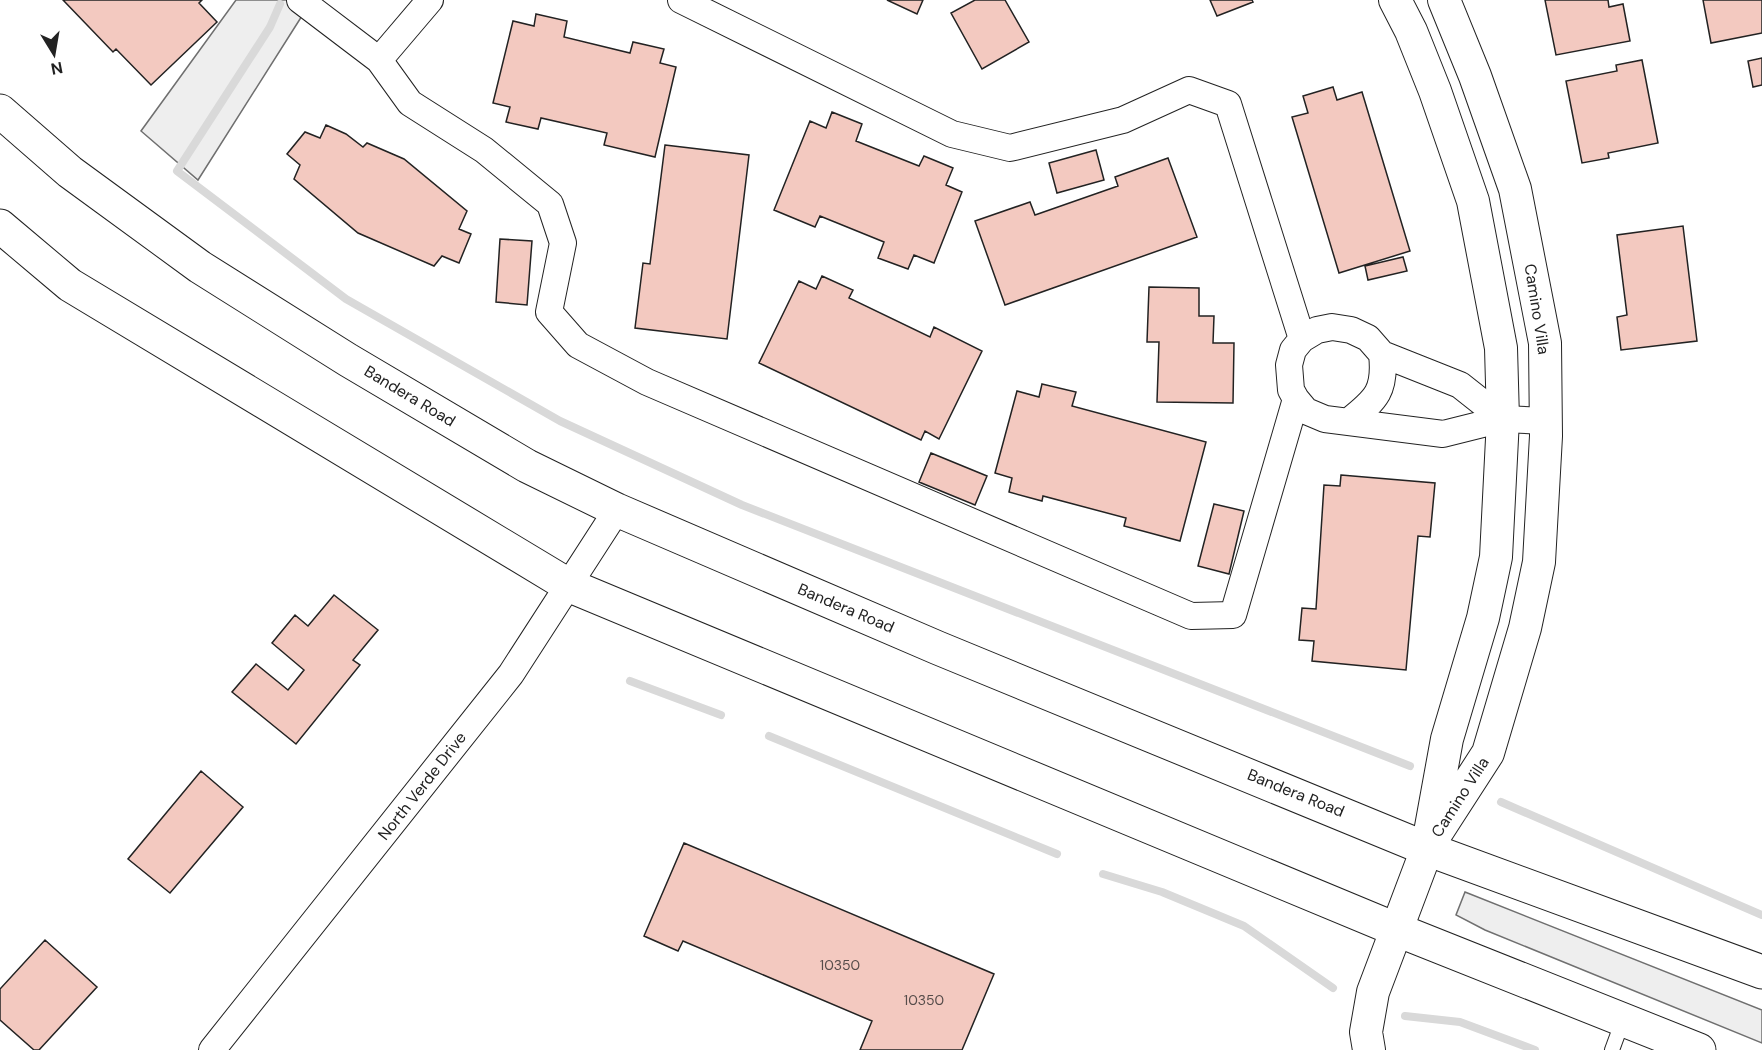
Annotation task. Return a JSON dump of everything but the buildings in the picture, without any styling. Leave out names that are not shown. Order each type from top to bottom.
[{"type":"main road","name":"Bandera Road","points":[[0,111],[70,172],[200,267],[348,360],[527,466],[617,510],[938,648],[1427,849],[1762,972]]},
{"type":"main road","points":[[0,226],[70,285],[568,585],[1395,929],[1699,1050]]},
{"type":"street","points":[[300,0],[379,60],[410,103],[484,150],[550,204],[563,243],[549,312],[578,345],[647,382],[1191,616],[1233,615],[1296,399]]},
{"type":"street","points":[[379,60],[430,0]]},
{"type":"street","points":[[681,0],[952,134],[1010,148],[1123,120],[1189,90],[1228,104],[1302,339]]},
{"type":"street","name":"Camino Villa","points":[[1395,0],[1435,91],[1473,201],[1501,348],[1503,419],[1496,557],[1483,618],[1447,739],[1427,849]]},
{"type":"street","name":"Camino Villa","points":[[1427,849],[1488,753],[1525,628],[1539,562],[1545,421],[1545,343],[1515,189],[1476,76],[1444,0]]},
{"type":"street","points":[[1503,419],[1460,385],[1382,354],[1368,338],[1351,330],[1332,327],[1317,330],[1302,339],[1293,350],[1289,366],[1291,390],[1306,411],[1324,418],[1443,434],[1503,419],[1545,421]]},
{"type":"street","points":[[1349,421],[1371,404],[1381,389],[1384,375],[1382,354]]},
{"type":"street","name":"North Verde Drive","points":[[212,1050],[511,674],[617,510]]},
{"type":"street","points":[[1369,1050],[1366,1032],[1372,992],[1427,849]]},
{"type":"lane","points":[[1612,1050],[1623,1020]]},
{"type":"shaded area","points":[[236,0],[310,0],[198,180],[141,131]]},
{"type":"shaded area","points":[[1465,892],[1762,1010],[1762,1043],[1485,930],[1456,915]]},
{"type":"waterway","points":[[280,4],[270,27],[177,171],[346,299],[560,421],[742,505],[1410,766]]},
{"type":"waterway","points":[[630,681],[721,715]]},
{"type":"waterway","points":[[769,736],[1057,854]]},
{"type":"waterway","points":[[1501,802],[1762,915]]},
{"type":"waterway","points":[[1103,874],[1162,892],[1244,926],[1333,988]]},
{"type":"waterway","points":[[1405,1016],[1460,1022],[1535,1050]]}]
